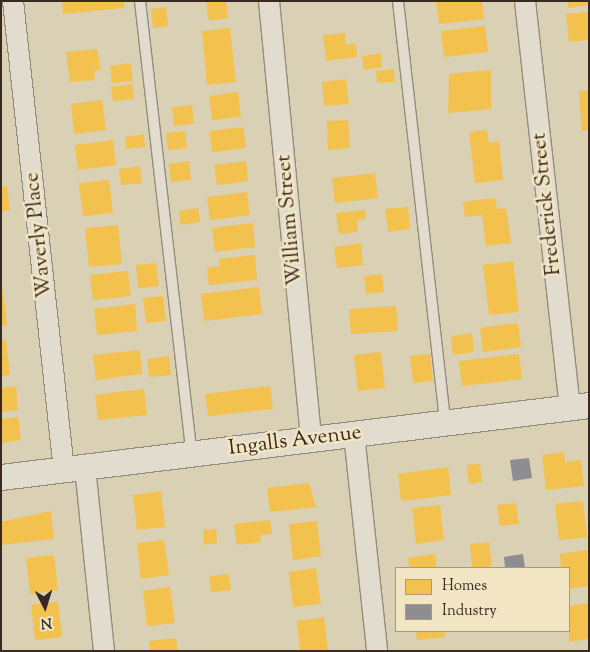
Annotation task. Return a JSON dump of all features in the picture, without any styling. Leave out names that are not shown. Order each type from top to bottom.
[{"type":"street","name":"Waverly Place","points":[[13,1],[74,468],[104,651]]},
{"type":"street","name":"William Street","points":[[269,1],[311,439]]},
{"type":"street","name":"Frederick Street","points":[[525,1],[579,406]]},
{"type":"street","name":"Ingalls Avenue","points":[[1,477],[579,406]]},
{"type":"street","points":[[354,434],[377,651]]},
{"type":"lane","points":[[140,1],[192,454]]},
{"type":"lane","points":[[398,1],[445,423]]},
{"type":"building: Homes","points":[[62,1],[124,1],[124,8],[63,14]]},
{"type":"building: Homes","points":[[206,1],[226,1],[228,18],[209,21]]},
{"type":"building: Homes","points":[[436,1],[482,1],[484,19],[439,24]]},
{"type":"building: Homes","points":[[567,1],[589,1],[589,5],[568,8]]},
{"type":"building: Homes","points":[[166,7],[168,26],[153,28],[151,9]]},
{"type":"building: Homes","points":[[589,12],[589,40],[569,42],[566,14]]},
{"type":"building: Homes","points":[[485,26],[488,52],[444,57],[441,31]]},
{"type":"building: Homes","points":[[230,28],[236,82],[207,85],[202,31]]},
{"type":"building: Homes","points":[[345,33],[346,45],[356,43],[357,57],[326,61],[323,35]]},
{"type":"building: Homes","points":[[97,49],[101,70],[94,71],[95,80],[70,82],[66,52]]},
{"type":"building: Homes","points":[[381,53],[382,67],[364,70],[362,56]]},
{"type":"building: Homes","points":[[131,63],[133,81],[112,83],[110,66]]},
{"type":"building: Homes","points":[[394,69],[395,82],[377,83],[376,71]]},
{"type":"building: Homes","points":[[491,70],[491,109],[448,113],[449,74]]},
{"type":"building: Homes","points":[[346,79],[349,104],[324,106],[322,82]]},
{"type":"building: Homes","points":[[132,84],[134,99],[113,101],[111,87]]},
{"type":"building: Homes","points":[[589,90],[589,130],[582,131],[579,91]]},
{"type":"building: Homes","points":[[238,92],[241,117],[212,120],[209,96]]},
{"type":"building: Homes","points":[[102,100],[106,130],[74,134],[71,104]]},
{"type":"building: Homes","points":[[192,105],[194,124],[174,126],[172,107]]},
{"type":"building: Homes","points":[[348,120],[350,148],[328,150],[327,121]]},
{"type":"building: Homes","points":[[243,127],[246,148],[212,152],[209,131]]},
{"type":"building: Homes","points":[[487,130],[489,143],[499,141],[503,180],[475,183],[469,132]]},
{"type":"building: Homes","points":[[185,131],[187,148],[168,150],[166,133]]},
{"type":"building: Homes","points":[[144,134],[145,147],[126,149],[125,137]]},
{"type":"building: Homes","points":[[113,140],[116,165],[78,170],[75,145]]},
{"type":"building: Homes","points":[[189,161],[191,180],[171,182],[169,164]]},
{"type":"building: Homes","points":[[246,161],[248,181],[217,185],[214,165]]},
{"type":"building: Homes","points":[[140,166],[142,183],[121,185],[119,169]]},
{"type":"building: Homes","points":[[375,173],[378,198],[335,203],[332,178]]},
{"type":"building: Homes","points":[[109,180],[113,213],[83,216],[79,183]]},
{"type":"building: Homes","points":[[7,186],[10,210],[1,211],[1,187]]},
{"type":"building: Homes","points":[[247,192],[250,215],[210,220],[207,197]]},
{"type":"building: Homes","points":[[495,198],[497,209],[506,208],[511,243],[486,246],[482,215],[465,217],[463,202]]},
{"type":"building: Homes","points":[[408,207],[410,229],[388,232],[385,209]]},
{"type":"building: Homes","points":[[198,208],[200,222],[181,225],[179,211]]},
{"type":"building: Homes","points":[[365,210],[366,219],[357,220],[358,232],[339,234],[336,213]]},
{"type":"building: Homes","points":[[253,223],[255,247],[215,252],[212,228]]},
{"type":"building: Homes","points":[[118,225],[122,264],[89,267],[85,228]]},
{"type":"building: Homes","points":[[361,243],[363,265],[337,268],[334,247]]},
{"type":"building: Homes","points":[[255,255],[257,280],[209,285],[207,268],[220,266],[219,259]]},
{"type":"building: Homes","points":[[513,261],[519,312],[489,315],[483,265]]},
{"type":"building: Homes","points":[[156,263],[159,286],[138,288],[136,265]]},
{"type":"building: Homes","points":[[128,271],[131,296],[93,300],[90,275]]},
{"type":"building: Homes","points":[[382,274],[384,292],[366,294],[364,276]]},
{"type":"building: Homes","points":[[259,287],[262,314],[204,321],[201,294]]},
{"type":"building: Homes","points":[[3,290],[7,325],[1,326],[1,291]]},
{"type":"building: Homes","points":[[163,296],[166,321],[146,323],[143,298]]},
{"type":"building: Homes","points":[[135,304],[137,331],[97,335],[94,309]]},
{"type":"building: Homes","points":[[396,306],[398,331],[351,334],[349,309]]},
{"type":"building: Homes","points":[[518,323],[521,347],[483,352],[480,328]]},
{"type":"building: Homes","points":[[472,333],[474,352],[453,355],[451,336]]},
{"type":"building: Homes","points":[[6,340],[10,375],[1,376],[1,341]]},
{"type":"building: Homes","points":[[140,350],[142,374],[96,380],[93,355]]},
{"type":"building: Homes","points":[[381,352],[385,388],[358,391],[354,355]]},
{"type":"building: Homes","points":[[430,354],[433,381],[413,383],[410,356]]},
{"type":"building: Homes","points":[[519,354],[522,379],[462,386],[459,361]]},
{"type":"building: Homes","points":[[169,356],[171,375],[149,377],[147,359]]},
{"type":"building: Homes","points":[[16,386],[18,410],[1,412],[1,388]]},
{"type":"building: Homes","points":[[270,386],[273,409],[208,416],[205,394]]},
{"type":"building: Homes","points":[[144,389],[147,415],[98,420],[95,395]]},
{"type":"building: Homes","points":[[18,417],[21,440],[1,443],[1,419]]},
{"type":"building: Homes","points":[[564,452],[565,462],[581,460],[584,486],[546,490],[542,455]]},
{"type":"building: Homes","points":[[480,464],[482,482],[469,484],[467,465]]},
{"type":"building: Homes","points":[[448,467],[451,495],[401,501],[398,474]]},
{"type":"building: Homes","points":[[309,483],[316,507],[270,512],[267,488]]},
{"type":"building: Homes","points":[[161,491],[165,527],[137,530],[133,495]]},
{"type":"building: Homes","points":[[583,501],[587,537],[559,540],[555,504]]},
{"type":"building: Homes","points":[[516,503],[519,524],[500,526],[497,505]]},
{"type":"building: Homes","points":[[440,505],[444,540],[416,544],[412,508]]},
{"type":"building: Homes","points":[[51,511],[54,539],[1,545],[1,522]]},
{"type":"building: Homes","points":[[270,520],[272,534],[260,535],[261,542],[237,545],[234,524]]},
{"type":"building: Homes","points":[[317,521],[321,556],[293,560],[289,524]]},
{"type":"building: Homes","points":[[216,529],[217,543],[204,545],[203,530]]},
{"type":"building: Homes","points":[[164,540],[169,575],[141,579],[137,543]]},
{"type":"building: Homes","points":[[489,542],[492,566],[472,567],[470,544]]},
{"type":"building: Homes","points":[[587,550],[589,586],[570,589],[570,567],[561,567],[560,554]]},
{"type":"building: Homes","points":[[435,554],[437,567],[409,567],[408,558]]},
{"type":"building: Homes","points":[[54,555],[58,590],[30,594],[26,558]]},
{"type":"building: Homes","points":[[316,568],[321,604],[293,607],[289,572]]},
{"type":"building: Homes","points":[[229,574],[231,590],[211,592],[209,576]]},
{"type":"building: Homes","points":[[170,587],[175,623],[147,626],[143,591]]},
{"type":"building: Homes","points":[[58,602],[62,637],[35,640],[31,605]]},
{"type":"building: Homes","points":[[589,603],[589,639],[569,642],[570,606]]},
{"type":"building: Homes","points":[[324,617],[328,651],[300,651],[297,621]]},
{"type":"building: Homes","points":[[416,632],[444,632],[445,637],[417,640]]},
{"type":"building: Homes","points":[[176,638],[178,651],[150,651],[149,641]]},
{"type":"building: Industry","points":[[529,458],[532,478],[513,481],[510,460]]},
{"type":"building: Industry","points":[[523,554],[525,567],[505,567],[504,557]]}]
